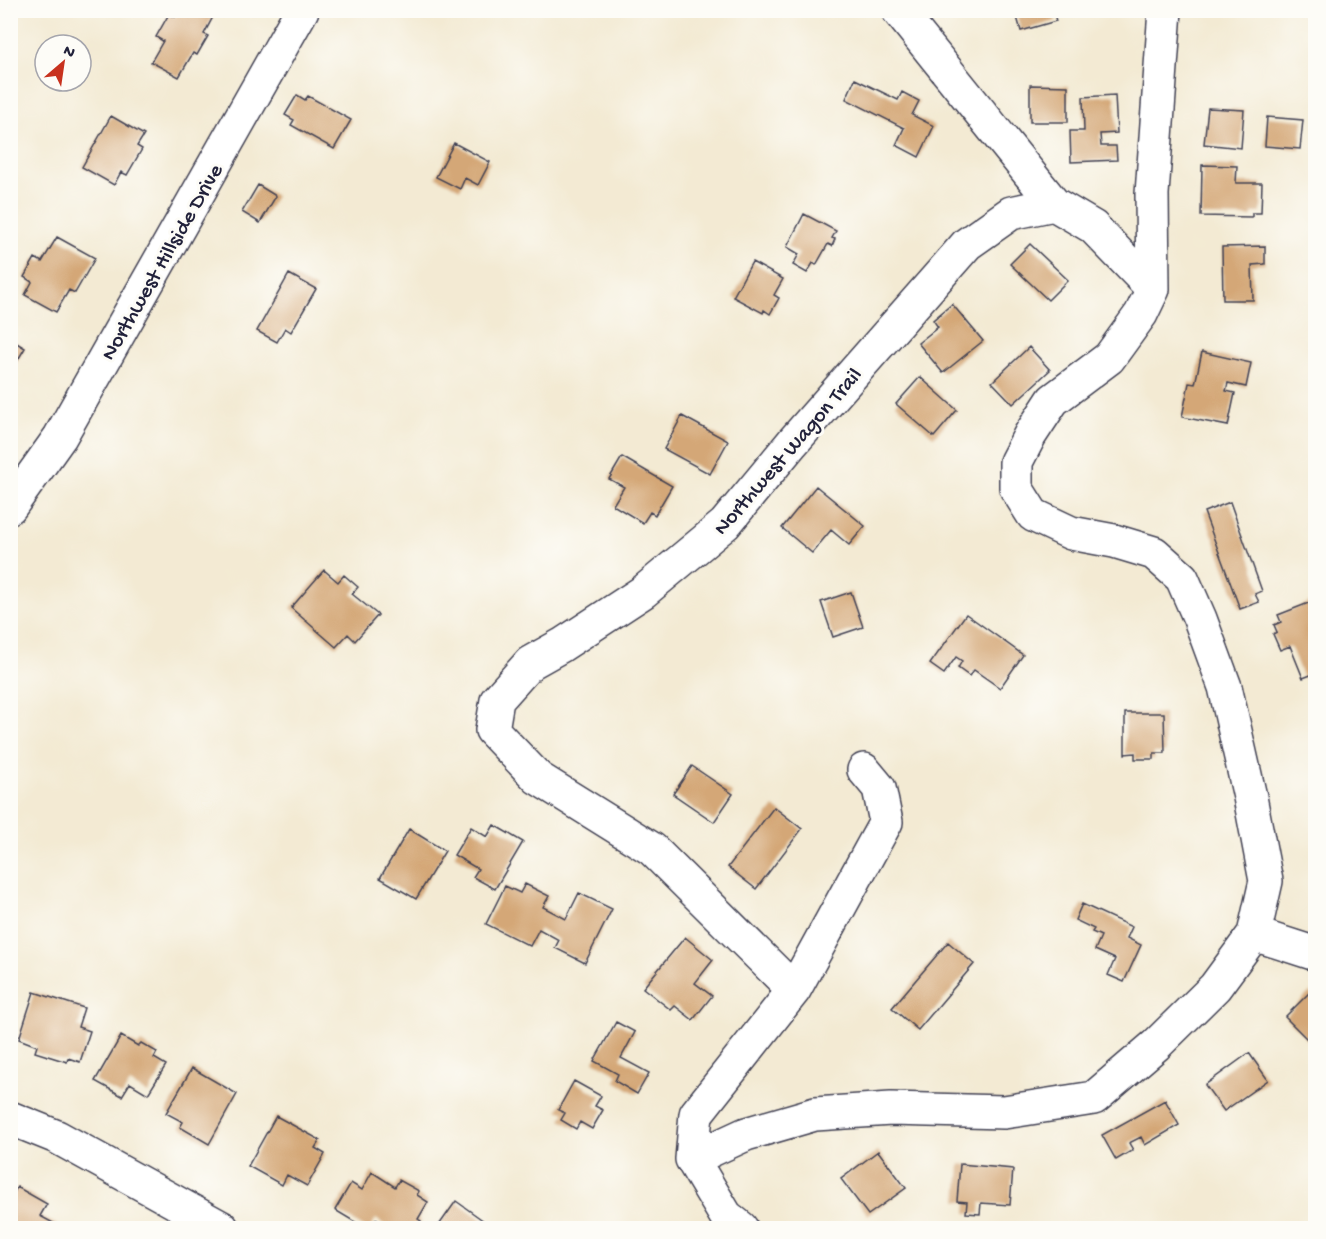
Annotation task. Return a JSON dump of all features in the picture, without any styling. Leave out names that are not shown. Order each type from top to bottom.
[{"type":"street","name":"Northwest Hillside Drive","points":[[10,507],[60,437],[302,10]]},
{"type":"street","points":[[898,10],[1054,204],[1093,227],[1153,290]]},
{"type":"street","points":[[692,1159],[746,1134],[815,1113],[891,1109],[1004,1112],[1094,1098],[1156,1045],[1215,987],[1254,934],[1266,881],[1250,797],[1225,687],[1182,578],[1154,553],[1114,541],[1071,533],[1033,515],[1016,488],[1016,462],[1030,435],[1053,400],[1109,358],[1141,314],[1153,290],[1152,194],[1165,10]]},
{"type":"street","name":"Northwest Wagon Trail","points":[[794,990],[652,849],[538,778],[492,730],[496,700],[530,663],[643,592],[725,524],[967,244],[1011,213],[1054,204]]},
{"type":"street","points":[[741,1228],[726,1216],[692,1159],[696,1114],[794,990],[886,822],[879,788],[864,770]]},
{"type":"street","points":[[1254,934],[1316,954]]},
{"type":"street","points":[[10,1118],[57,1137],[222,1228]]},
{"type":"building","points":[[179,10],[210,10],[215,13],[204,34],[208,36],[197,55],[193,53],[179,77],[151,62],[163,41],[156,37],[169,14],[175,17]]},
{"type":"building","points":[[1015,10],[1053,10],[1056,21],[1021,31]]},
{"type":"building","points":[[855,79],[898,100],[902,92],[919,101],[912,115],[934,126],[919,157],[896,145],[904,128],[846,99]]},
{"type":"building","points":[[1030,85],[1068,86],[1068,122],[1030,122]]},
{"type":"building","points":[[297,95],[305,100],[308,96],[351,120],[334,149],[291,125],[294,120],[285,115]]},
{"type":"building","points":[[1115,95],[1117,133],[1100,134],[1101,146],[1116,146],[1117,160],[1071,162],[1070,131],[1084,131],[1083,97]]},
{"type":"building","points":[[1208,108],[1244,110],[1241,148],[1204,144]]},
{"type":"building","points":[[111,116],[144,135],[137,146],[142,149],[127,175],[121,172],[114,185],[82,167]]},
{"type":"building","points":[[1267,117],[1303,120],[1300,149],[1265,146]]},
{"type":"building","points":[[454,143],[490,162],[478,185],[465,178],[460,189],[436,177]]},
{"type":"building","points":[[1202,165],[1237,166],[1236,183],[1262,183],[1261,213],[1252,213],[1252,217],[1201,216]]},
{"type":"building","points":[[258,185],[276,196],[260,223],[242,212]]},
{"type":"building","points":[[804,214],[836,231],[832,238],[835,239],[832,246],[828,244],[816,265],[813,263],[807,273],[793,265],[799,254],[787,247]]},
{"type":"building","points":[[57,237],[95,258],[75,293],[69,290],[56,312],[25,295],[32,282],[24,277],[35,258],[42,262]]},
{"type":"building","points":[[1030,244],[1068,280],[1048,300],[1010,264]]},
{"type":"building","points":[[1265,246],[1265,264],[1252,265],[1253,300],[1223,300],[1222,247]]},
{"type":"building","points":[[752,262],[783,279],[774,295],[779,298],[770,314],[764,310],[763,313],[733,297]]},
{"type":"building","points":[[289,274],[316,289],[291,332],[285,328],[277,342],[257,331]]},
{"type":"building","points":[[952,304],[983,341],[943,373],[918,343],[938,327],[933,320]]},
{"type":"building","points":[[10,339],[25,348],[10,373]]},
{"type":"building","points":[[1029,347],[1050,370],[1013,404],[992,382]]},
{"type":"building","points":[[1202,352],[1251,363],[1246,387],[1228,383],[1226,391],[1235,393],[1228,426],[1182,417],[1189,383],[1195,384]]},
{"type":"building","points":[[920,377],[957,410],[934,437],[896,404]]},
{"type":"building","points":[[682,416],[728,441],[710,474],[664,449]]},
{"type":"building","points":[[622,457],[672,486],[655,515],[650,512],[643,523],[613,505],[624,487],[609,479]]},
{"type":"building","points":[[816,486],[865,526],[849,545],[831,530],[812,553],[782,528]]},
{"type":"building","points":[[1230,502],[1262,591],[1255,594],[1259,602],[1240,609],[1204,512]]},
{"type":"building","points":[[324,570],[338,582],[344,575],[358,587],[352,594],[378,615],[355,641],[348,634],[336,647],[291,608]]},
{"type":"building","points":[[851,592],[863,627],[833,637],[821,602]]},
{"type":"building","points":[[1316,600],[1316,638],[1311,640],[1316,650],[1316,673],[1303,678],[1290,646],[1280,650],[1273,634],[1277,632],[1274,625],[1281,622],[1278,615]]},
{"type":"building","points":[[966,614],[1023,655],[1000,688],[974,670],[969,676],[958,668],[962,661],[956,657],[944,674],[930,664]]},
{"type":"building","points":[[1125,713],[1164,713],[1165,753],[1154,753],[1154,759],[1135,759],[1135,753],[1125,754]]},
{"type":"building","points":[[692,766],[733,794],[714,822],[673,794]]},
{"type":"building","points":[[774,807],[802,829],[756,889],[728,867]]},
{"type":"building","points":[[494,825],[523,842],[495,889],[473,877],[478,869],[454,855],[471,827],[487,837]]},
{"type":"building","points":[[409,829],[445,851],[416,899],[380,878]]},
{"type":"building","points":[[525,884],[549,896],[543,907],[566,919],[579,893],[612,909],[585,963],[555,948],[559,940],[539,929],[530,946],[486,924],[505,886],[520,893]]},
{"type":"building","points":[[1082,904],[1132,927],[1127,938],[1141,945],[1124,982],[1108,975],[1115,959],[1095,950],[1101,936],[1092,932],[1094,929],[1075,920]]},
{"type":"building","points":[[685,937],[713,960],[695,983],[712,996],[693,1020],[675,1006],[671,1010],[643,988]]},
{"type":"building","points":[[948,942],[974,964],[918,1030],[892,1008]]},
{"type":"building","points":[[34,992],[84,1008],[78,1027],[90,1031],[80,1062],[68,1058],[67,1062],[35,1052],[37,1046],[19,1039]]},
{"type":"building","points":[[1310,992],[1316,998],[1316,1048],[1285,1017]]},
{"type":"building","points":[[616,1022],[635,1032],[621,1058],[649,1073],[637,1094],[615,1081],[618,1074],[594,1061]]},
{"type":"building","points":[[121,1036],[138,1046],[141,1043],[157,1052],[154,1058],[166,1065],[148,1094],[130,1083],[122,1096],[95,1081]]},
{"type":"building","points":[[1249,1053],[1268,1080],[1224,1111],[1205,1085]]},
{"type":"building","points":[[192,1068],[237,1094],[209,1144],[180,1127],[183,1122],[166,1113]]},
{"type":"building","points":[[574,1081],[601,1096],[595,1106],[603,1110],[592,1129],[580,1122],[576,1129],[561,1120],[565,1113],[558,1110]]},
{"type":"building","points":[[1165,1100],[1179,1125],[1145,1145],[1141,1137],[1129,1143],[1133,1150],[1116,1160],[1102,1135]]},
{"type":"building","points":[[276,1116],[320,1140],[315,1148],[325,1154],[307,1186],[287,1175],[282,1185],[248,1166]]},
{"type":"building","points":[[878,1151],[906,1188],[868,1215],[841,1179]]},
{"type":"building","points":[[960,1164],[1013,1169],[1010,1205],[981,1203],[980,1214],[966,1213],[967,1202],[957,1201]]},
{"type":"building","points":[[372,1172],[395,1187],[399,1180],[419,1191],[417,1195],[428,1202],[418,1219],[421,1221],[417,1228],[389,1228],[376,1219],[370,1228],[365,1228],[335,1210],[351,1183],[362,1190]]},
{"type":"building","points":[[17,1187],[47,1204],[40,1216],[57,1225],[55,1228],[10,1228],[10,1200]]},
{"type":"building","points":[[456,1201],[491,1226],[494,1222],[503,1228],[437,1228]]}]
